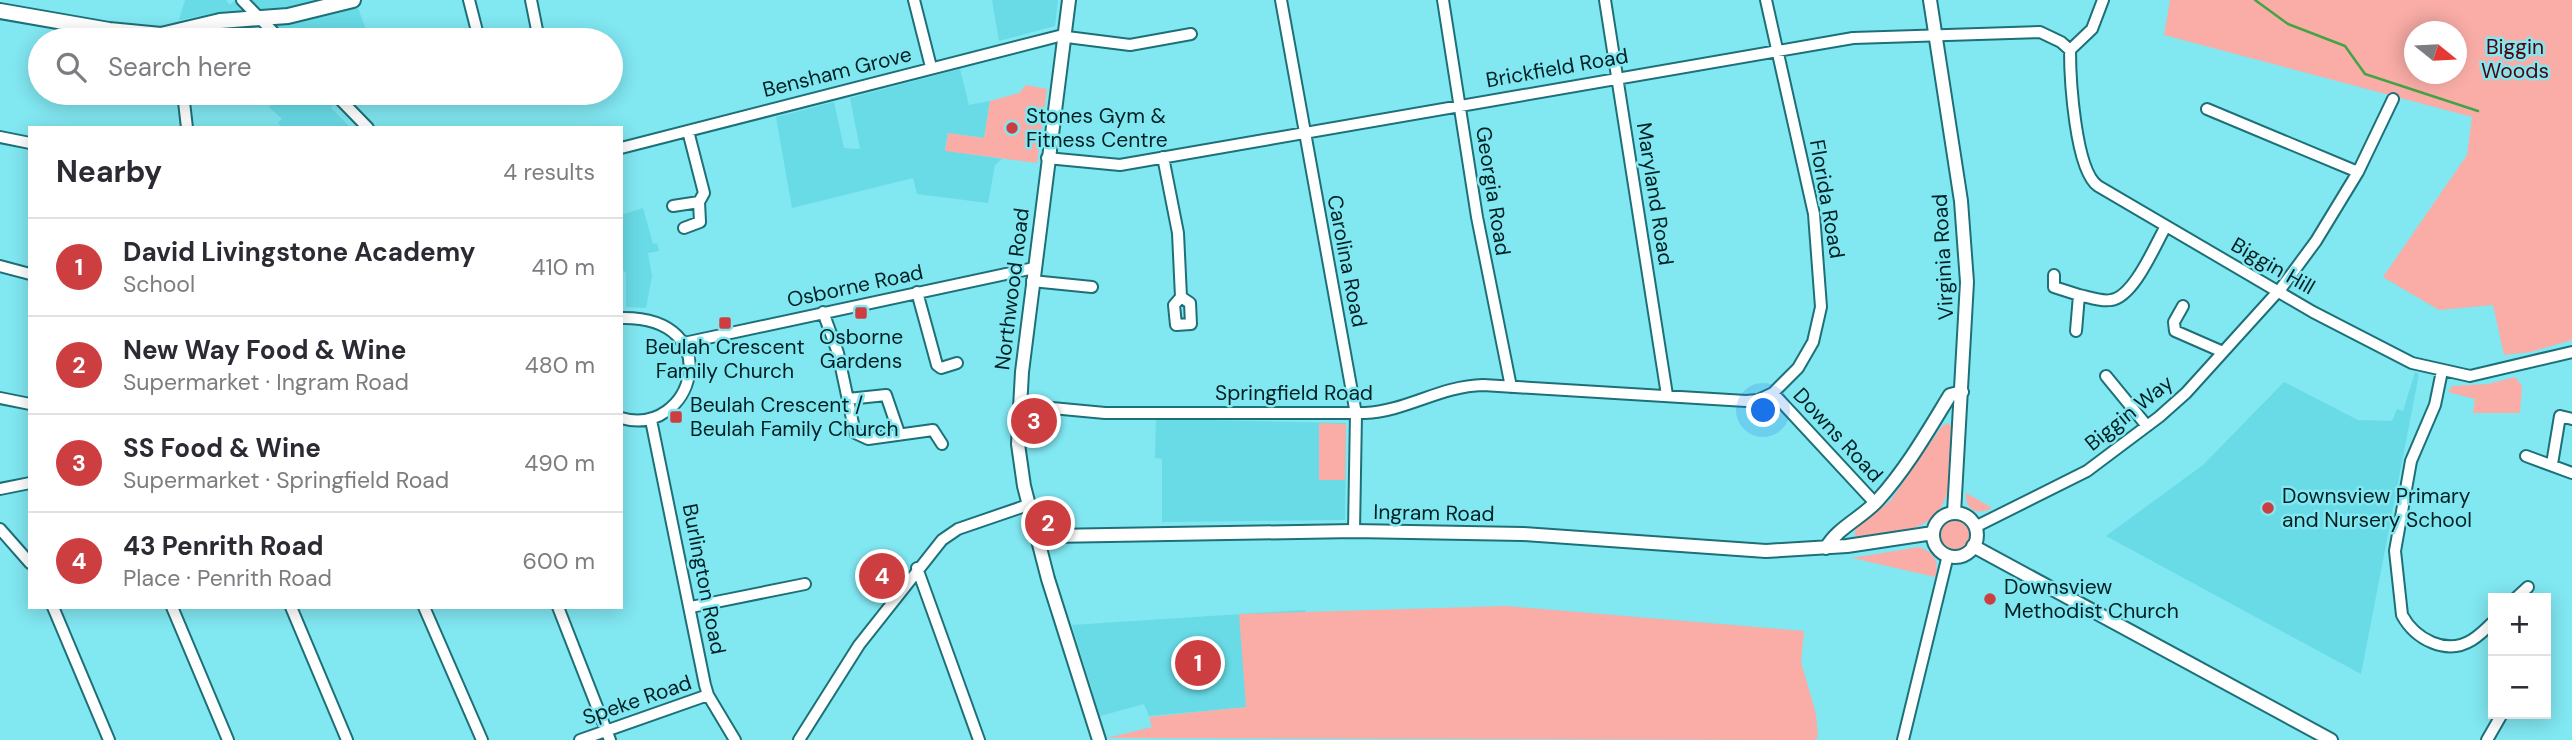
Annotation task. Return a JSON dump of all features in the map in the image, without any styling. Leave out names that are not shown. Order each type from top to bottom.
[{"type":"main road","points":[[199,28],[220,21],[288,16],[353,0]]},
{"type":"main road","points":[[0,11],[98,28]]},
{"type":"street","points":[[242,0],[270,28]]},
{"type":"street","points":[[469,0],[476,28]]},
{"type":"street","points":[[531,0],[537,28]]},
{"type":"street","points":[[914,0],[931,67]]},
{"type":"street","name":"Northwood Road","points":[[1069,0],[1033,274],[1018,444],[1028,505],[1040,539],[1055,602],[1099,740]]},
{"type":"street","name":"Carolina Road","points":[[1280,0],[1356,414],[1354,530]]},
{"type":"street","name":"Georgia Road","points":[[1443,0],[1489,281],[1511,387]]},
{"type":"street","name":"Maryland Road","points":[[1605,0],[1667,395]]},
{"type":"street","name":"Florida Road","points":[[1766,0],[1775,51],[1810,194],[1821,286],[1819,321],[1813,342],[1798,368],[1773,393]]},
{"type":"street","name":"Virginia Road","points":[[1930,0],[1965,242],[1967,311],[1954,513]]},
{"type":"street","points":[[2070,50],[2092,29],[2103,0]]},
{"type":"street","name":"Brickfield Road","points":[[1047,158],[1110,166],[1853,38],[2040,32],[2061,42],[2070,50]]},
{"type":"street","name":"Bensham Grove","points":[[623,147],[1059,36],[1129,45],[1191,34]]},
{"type":"street","name":"Biggin Hill","points":[[2070,50],[2071,96],[2089,179],[2166,226],[2276,290],[2412,363],[2442,372],[2484,375],[2572,352]]},
{"type":"street","name":"Biggin Way","points":[[1975,527],[2069,482],[2147,426],[2186,393],[2316,242],[2358,172],[2393,99]]},
{"type":"street","points":[[184,105],[187,126]]},
{"type":"street","points":[[346,105],[366,126]]},
{"type":"street","points":[[2207,109],[2358,172]]},
{"type":"street","points":[[684,228],[696,226],[700,222],[699,202],[704,192],[688,131]]},
{"type":"street","points":[[0,137],[28,143]]},
{"type":"street","points":[[1163,157],[1178,233],[1181,297]]},
{"type":"street","points":[[673,206],[699,202]]},
{"type":"street","points":[[2054,275],[2054,287],[2078,295],[2108,301],[2123,295],[2136,279],[2166,226]]},
{"type":"street","points":[[0,266],[28,273]]},
{"type":"street","name":"Osborne Road","points":[[684,343],[917,292],[1033,274],[1092,287]]},
{"type":"street","points":[[917,292],[937,365],[941,368],[957,363]]},
{"type":"street","points":[[2076,331],[2078,295]]},
{"type":"street","points":[[2183,306],[2174,322],[2175,331],[2223,352]]},
{"type":"street","points":[[823,312],[838,353],[855,433],[868,439],[933,430],[942,444]]},
{"type":"street","points":[[623,318],[658,321],[674,330],[684,343],[688,375],[686,388],[672,407],[651,420],[623,418]]},
{"type":"street","points":[[2442,372],[2435,405],[2411,461],[2395,551],[2402,615],[2407,624],[2434,644],[2450,646],[2474,639],[2488,626]]},
{"type":"street","points":[[2106,376],[2147,426]]},
{"type":"street","name":"Springfield Road","points":[[1020,405],[1105,413],[1356,414],[1399,409],[1455,387],[1511,387],[1750,401],[1773,393]]},
{"type":"street","points":[[1826,548],[1833,536],[1875,503],[1916,451],[1950,395],[1962,392]]},
{"type":"street","name":"Downs Road","points":[[1773,393],[1875,503]]},
{"type":"street","points":[[848,399],[887,396],[899,433]]},
{"type":"street","points":[[0,398],[28,404]]},
{"type":"street","points":[[2552,464],[2560,416],[2572,419]]},
{"type":"street","name":"Burlington Road","points":[[651,420],[708,695],[735,740]]},
{"type":"street","points":[[2526,456],[2572,472]]},
{"type":"street","points":[[0,489],[28,483]]},
{"type":"street","points":[[799,740],[846,663],[917,568],[952,532],[1028,505]]},
{"type":"street","points":[[1954,513],[1965,516],[1975,527],[1973,546],[1962,555],[1948,555],[1938,548],[1933,533],[1941,518],[1954,513]]},
{"type":"street","points":[[0,529],[28,561]]},
{"type":"street","name":"Ingram Road","points":[[1040,539],[1080,535],[1354,530],[1586,537],[1766,551],[1826,548],[1933,533]]},
{"type":"street","points":[[1973,546],[2331,740]]},
{"type":"street","points":[[1903,740],[1918,689],[1948,555]]},
{"type":"street","points":[[917,568],[979,740]]},
{"type":"street","points":[[691,607],[805,584]]},
{"type":"street","points":[[2521,593],[2528,587]]},
{"type":"street","points":[[54,609],[109,740]]},
{"type":"street","points":[[173,609],[228,740]]},
{"type":"street","points":[[292,609],[347,740]]},
{"type":"street","points":[[425,609],[482,740]]},
{"type":"street","points":[[559,609],[608,735]]},
{"type":"street","name":"Speke Road","points":[[580,740],[608,735],[708,695]]},
{"type":"street","points":[[2487,740],[2499,719]]},
{"type":"shaded area","points":[[185,0],[226,0],[230,5],[235,0],[355,0],[366,28],[222,28],[214,13],[179,20]]},
{"type":"shaded area","points":[[992,0],[1058,0],[1055,26],[999,41]]},
{"type":"shaded area","points":[[960,69],[969,105],[990,101],[984,138],[948,133],[945,150],[1002,159],[995,165],[988,203],[917,194],[913,178],[792,208],[776,117],[834,102],[844,148],[860,149],[850,98]]},
{"type":"shaded area","points":[[334,105],[331,108],[349,126],[281,126],[278,123],[282,119],[269,107]]},
{"type":"shaded area","points":[[643,208],[653,244],[657,243],[659,251],[648,253],[652,276],[646,308],[626,307],[623,214]]},
{"type":"shaded area","name":"Downsview Primary and Nursery School","points":[[2415,372],[2419,374],[2361,674],[2106,536],[2203,465],[2284,382],[2358,420],[2392,421],[2397,409],[2403,411]]},
{"type":"shaded area","points":[[1156,419],[1346,423],[1345,520],[1162,522],[1162,459],[1155,458]]},
{"type":"shaded area","points":[[1305,610],[1317,701],[1149,716],[1144,704],[1100,716],[1072,625]]},
{"type":"green space","name":"Biggin Woods","points":[[2170,0],[2572,0],[2572,340],[2531,352],[2504,355],[2493,305],[2439,310],[2383,277],[2467,155],[2472,117],[2164,35]]},
{"type":"green space","points":[[1026,85],[1047,89],[1037,163],[945,151],[948,133],[984,138],[990,101],[1019,93]]},
{"type":"green space","points":[[2515,377],[2522,386],[2520,413],[2473,413],[2475,399],[2448,392],[2452,386],[2488,384]]},
{"type":"green space","points":[[1319,423],[1346,424],[1345,480],[1319,480]]},
{"type":"green space","points":[[1948,423],[1954,429],[1952,466],[1946,497],[1940,509],[1929,520],[1914,528],[1874,536],[1855,536],[1855,529],[1891,500],[1942,426]]},
{"type":"green space","points":[[1966,493],[1991,509],[1972,510],[1967,504]]},
{"type":"green space","points":[[1954,519],[1966,523],[1970,535],[1966,547],[1954,551],[1942,547],[1938,535],[1942,523]]},
{"type":"green space","points":[[1919,547],[1935,558],[1935,577],[1852,558]]},
{"type":"green space","points":[[1506,606],[1804,631],[1801,662],[1816,714],[1818,737],[1814,740],[1107,738],[1152,727],[1149,717],[1246,707],[1239,614]]},
{"type":"waterway","points":[[2255,0],[2288,24],[2345,46],[2365,74],[2478,111]]},
{"type":"place","name":"Stones Gym & Fitness Centre","points":[[1012,128]]},
{"type":"place","name":"Osborne Gardens","points":[[861,313]]},
{"type":"place","name":"Beulah Crescent Family Church","points":[[725,323]]},
{"type":"place","name":"Beulah Crescent / Beulah Family Church","points":[[676,417]]},
{"type":"place","name":"SS Food & Wine","points":[[1034,421]]},
{"type":"place","name":"Downsview Primary and Nursery School","points":[[2268,508]]},
{"type":"place","name":"New Way Food & Wine","points":[[1048,523]]},
{"type":"place","name":"43 Penrith Road","points":[[882,576]]},
{"type":"place","name":"Downsview Methodist Church","points":[[1990,599]]},
{"type":"place","name":"David Livingstone Academy","points":[[1198,663]]}]
